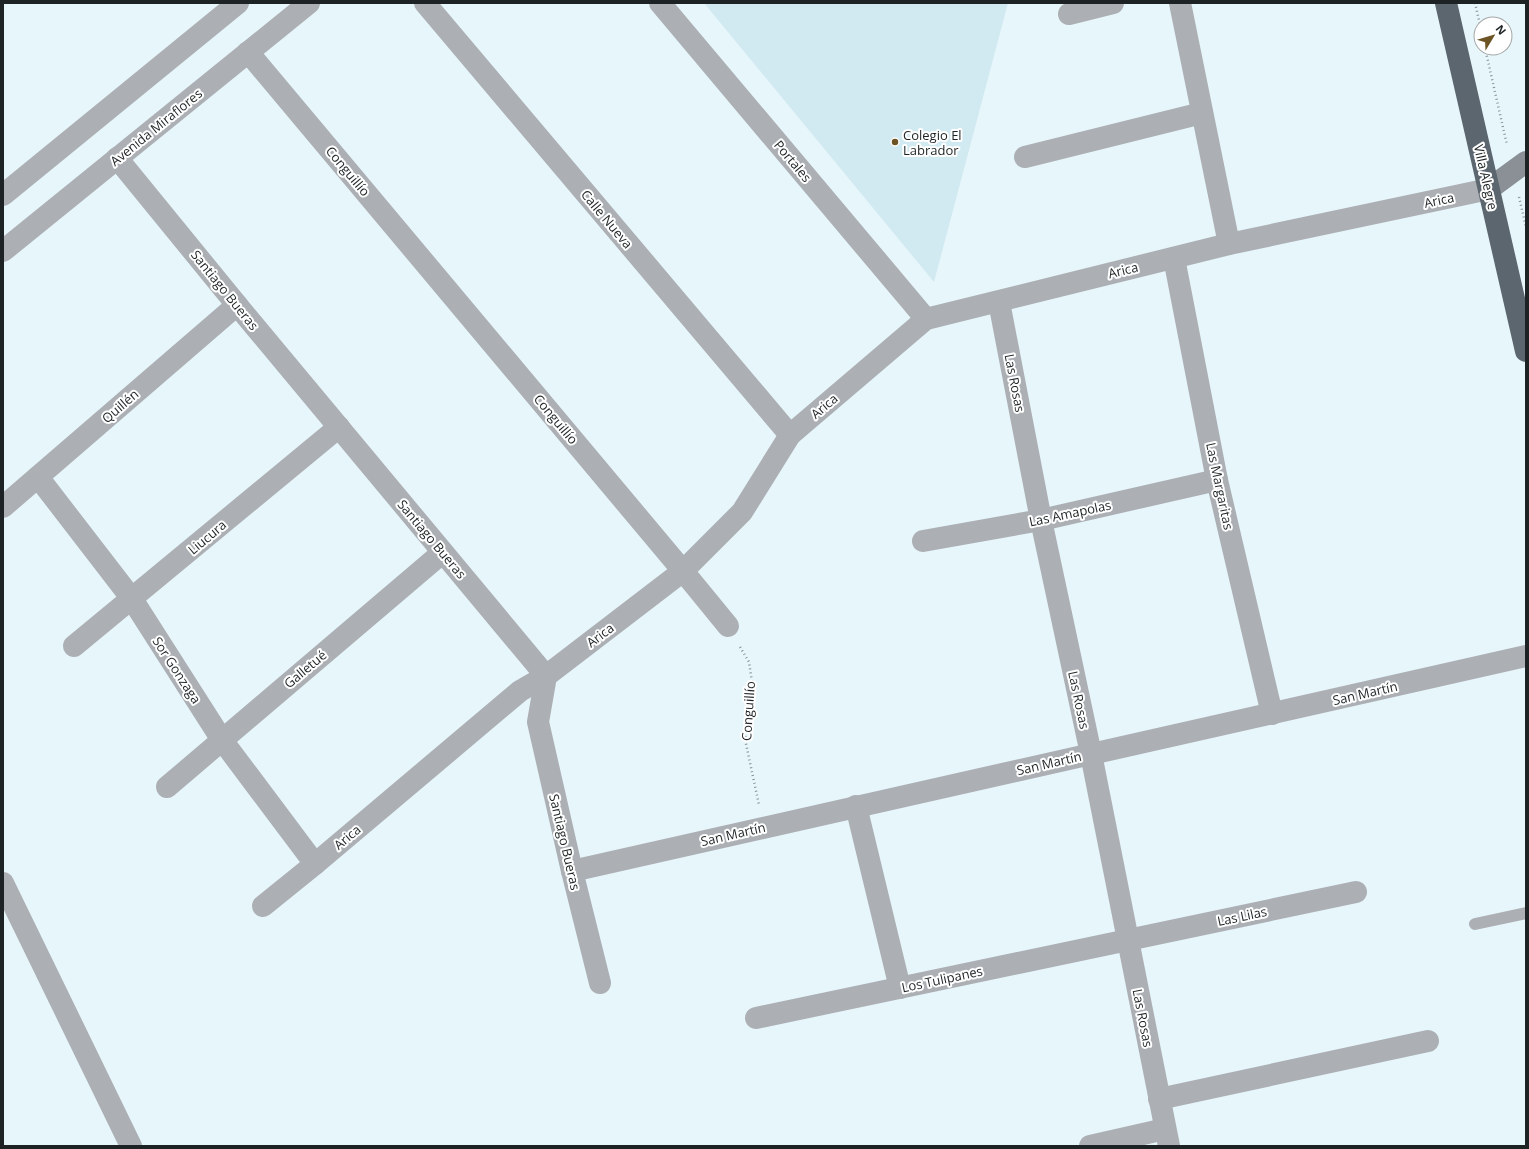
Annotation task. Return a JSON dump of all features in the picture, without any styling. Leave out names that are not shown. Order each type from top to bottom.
[{"type":"highway","name":"Villa Alegre","points":[[1446,3],[1526,351]]},
{"type":"street","points":[[3,195],[238,3]]},
{"type":"street","name":"Avenida Miraflores","points":[[3,251],[309,3]]},
{"type":"street","name":"Calle Nueva","points":[[425,3],[790,435]]},
{"type":"street","name":"Portales","points":[[660,3],[926,319]]},
{"type":"street","points":[[1069,14],[1113,3]]},
{"type":"street","points":[[1180,3],[1229,244]]},
{"type":"street","name":"Conguillío","points":[[248,52],[728,626]]},
{"type":"street","points":[[1024,157],[1202,113]]},
{"type":"street","name":"Santiago Bueras","points":[[117,158],[340,427],[442,553],[546,676],[538,722],[572,871],[600,983]]},
{"type":"street","name":"Arica","points":[[263,906],[520,691],[546,676],[683,571],[742,512],[790,435],[926,319],[1229,244],[1489,189],[1520,167]]},
{"type":"street","name":"Las Margaritas","points":[[1174,258],[1217,480],[1272,714]]},
{"type":"street","name":"Las Rosas","points":[[999,302],[1041,520],[1091,754],[1167,1138]]},
{"type":"street","name":"Quillén","points":[[3,507],[237,304]]},
{"type":"street","name":"Liucura","points":[[74,646],[340,427]]},
{"type":"street","name":"Sor Gonzaga","points":[[38,477],[132,599],[222,740],[315,864]]},
{"type":"street","name":"Las Amapolas","points":[[922,541],[1041,520],[1217,480]]},
{"type":"street","name":"Galletué","points":[[167,787],[442,553]]},
{"type":"street","name":"San Martín","points":[[572,871],[1526,656]]},
{"type":"street","points":[[856,806],[900,988]]},
{"type":"street","points":[[3,882],[131,1146]]},
{"type":"street","name":"Las Lilas","points":[[1127,940],[1356,892]]},
{"type":"street","name":"Los Tulipanes","points":[[756,1018],[1127,940]]},
{"type":"street","points":[[1159,1099],[1428,1041]]},
{"type":"street","points":[[1094,1146],[1167,1138]]},
{"type":"lane","points":[[1475,924],[1526,913]]},
{"type":"path","points":[[1475,3],[1478,16]]},
{"type":"path","points":[[1487,56],[1520,167],[1526,227]]},
{"type":"path","name":"Conguillío","points":[[728,626],[749,662],[752,682],[745,739],[764,827]]},
{"type":"shaded area","name":"Colegio El Labrador","points":[[704,3],[1008,3],[934,282]]},
{"type":"place","name":"Colegio El Labrador","points":[[895,142]]}]
